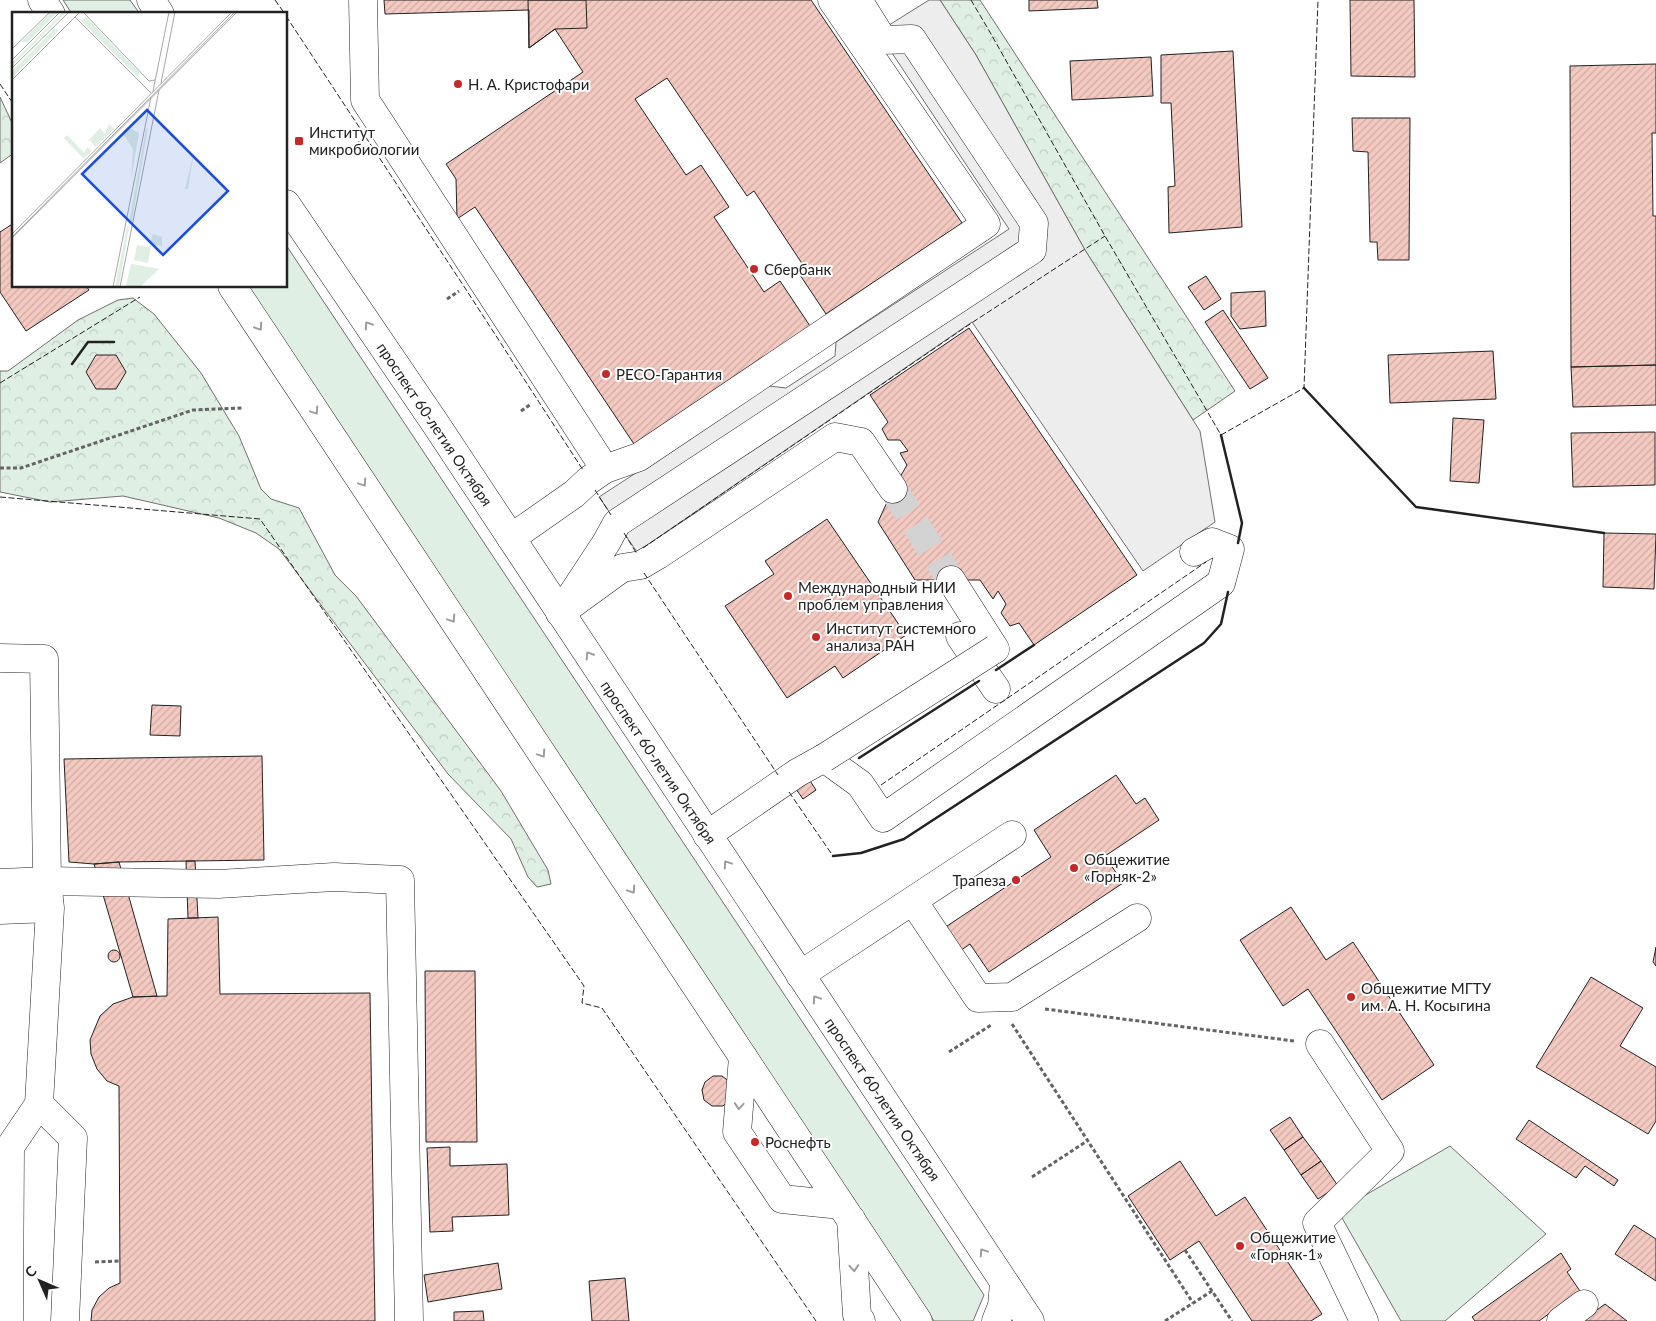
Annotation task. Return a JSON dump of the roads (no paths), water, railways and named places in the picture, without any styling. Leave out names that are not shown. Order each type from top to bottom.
[{"type":"main road","points":[[42,0],[50,12]]},
{"type":"main road","points":[[151,0],[159,12]]},
{"type":"main road","points":[[362,0],[365,100],[605,468]]},
{"type":"main road","points":[[511,538],[574,494],[605,468],[639,457],[986,224],[832,0]]},
{"type":"main road","points":[[560,613],[617,523],[1032,250],[1034,223],[912,39],[882,40],[858,0]]},
{"type":"main road","name":"проспект 60-летия Октября","points":[[288,207],[511,538],[1030,1321]]},
{"type":"main road","points":[[233,288],[918,1321]]},
{"type":"main road","points":[[560,613],[622,568],[641,565],[658,555],[835,437],[861,442],[893,488]]},
{"type":"main road","points":[[824,758],[860,784],[883,818],[1221,583],[1230,549],[1212,542],[1194,552]]},
{"type":"main road","points":[[707,834],[797,773],[824,758],[995,649],[951,580]]},
{"type":"main road","points":[[0,658],[44,659],[47,881],[50,908],[38,1104],[10,1147],[9,1321]]},
{"type":"main road","points":[[800,975],[1012,835]]},
{"type":"main road","points":[[0,883],[47,881],[218,884],[334,877],[400,880],[409,1321]]},
{"type":"main road","points":[[913,901],[978,998],[1012,997],[1137,918]]},
{"type":"main road","points":[[0,910],[50,908]]},
{"type":"main road","points":[[1320,1044],[1390,1151],[1317,1223],[1364,1321]]},
{"type":"main road","points":[[743,1057],[737,1132],[782,1199],[846,1212]]},
{"type":"main road","points":[[38,1104],[73,1138],[65,1321]]},
{"type":"main road","points":[[846,1212],[857,1316],[861,1321]]},
{"type":"main road","points":[[996,1321],[1002,1306],[1004,1283]]},
{"type":"main road","points":[[1561,1321],[1584,1304]]},
{"type":"tunnel","points":[[893,489],[951,580]]},
{"type":"place","name":"Н. А. Кристофари","points":[[458,84]]},
{"type":"place","name":"Институт микробиологии","points":[[299,141]]},
{"type":"place","name":"Сбербанк","points":[[754,269]]},
{"type":"place","name":"РЕСО-Гарантия","points":[[606,374]]},
{"type":"place","name":"Международный НИИ проблем управления","points":[[788,596]]},
{"type":"place","name":"Институт системного анализа РАН","points":[[816,637]]},
{"type":"place","name":"Общежитие «Горняк-2»","points":[[1074,868]]},
{"type":"place","name":"Трапеза","points":[[1016,880]]},
{"type":"place","name":"Общежитие МГТУ им. А. Н. Косыгина","points":[[1351,997]]},
{"type":"place","name":"Роснефть","points":[[755,1142]]},
{"type":"place","name":"Общежитие «Горняк-1»","points":[[1240,1246]]}]
